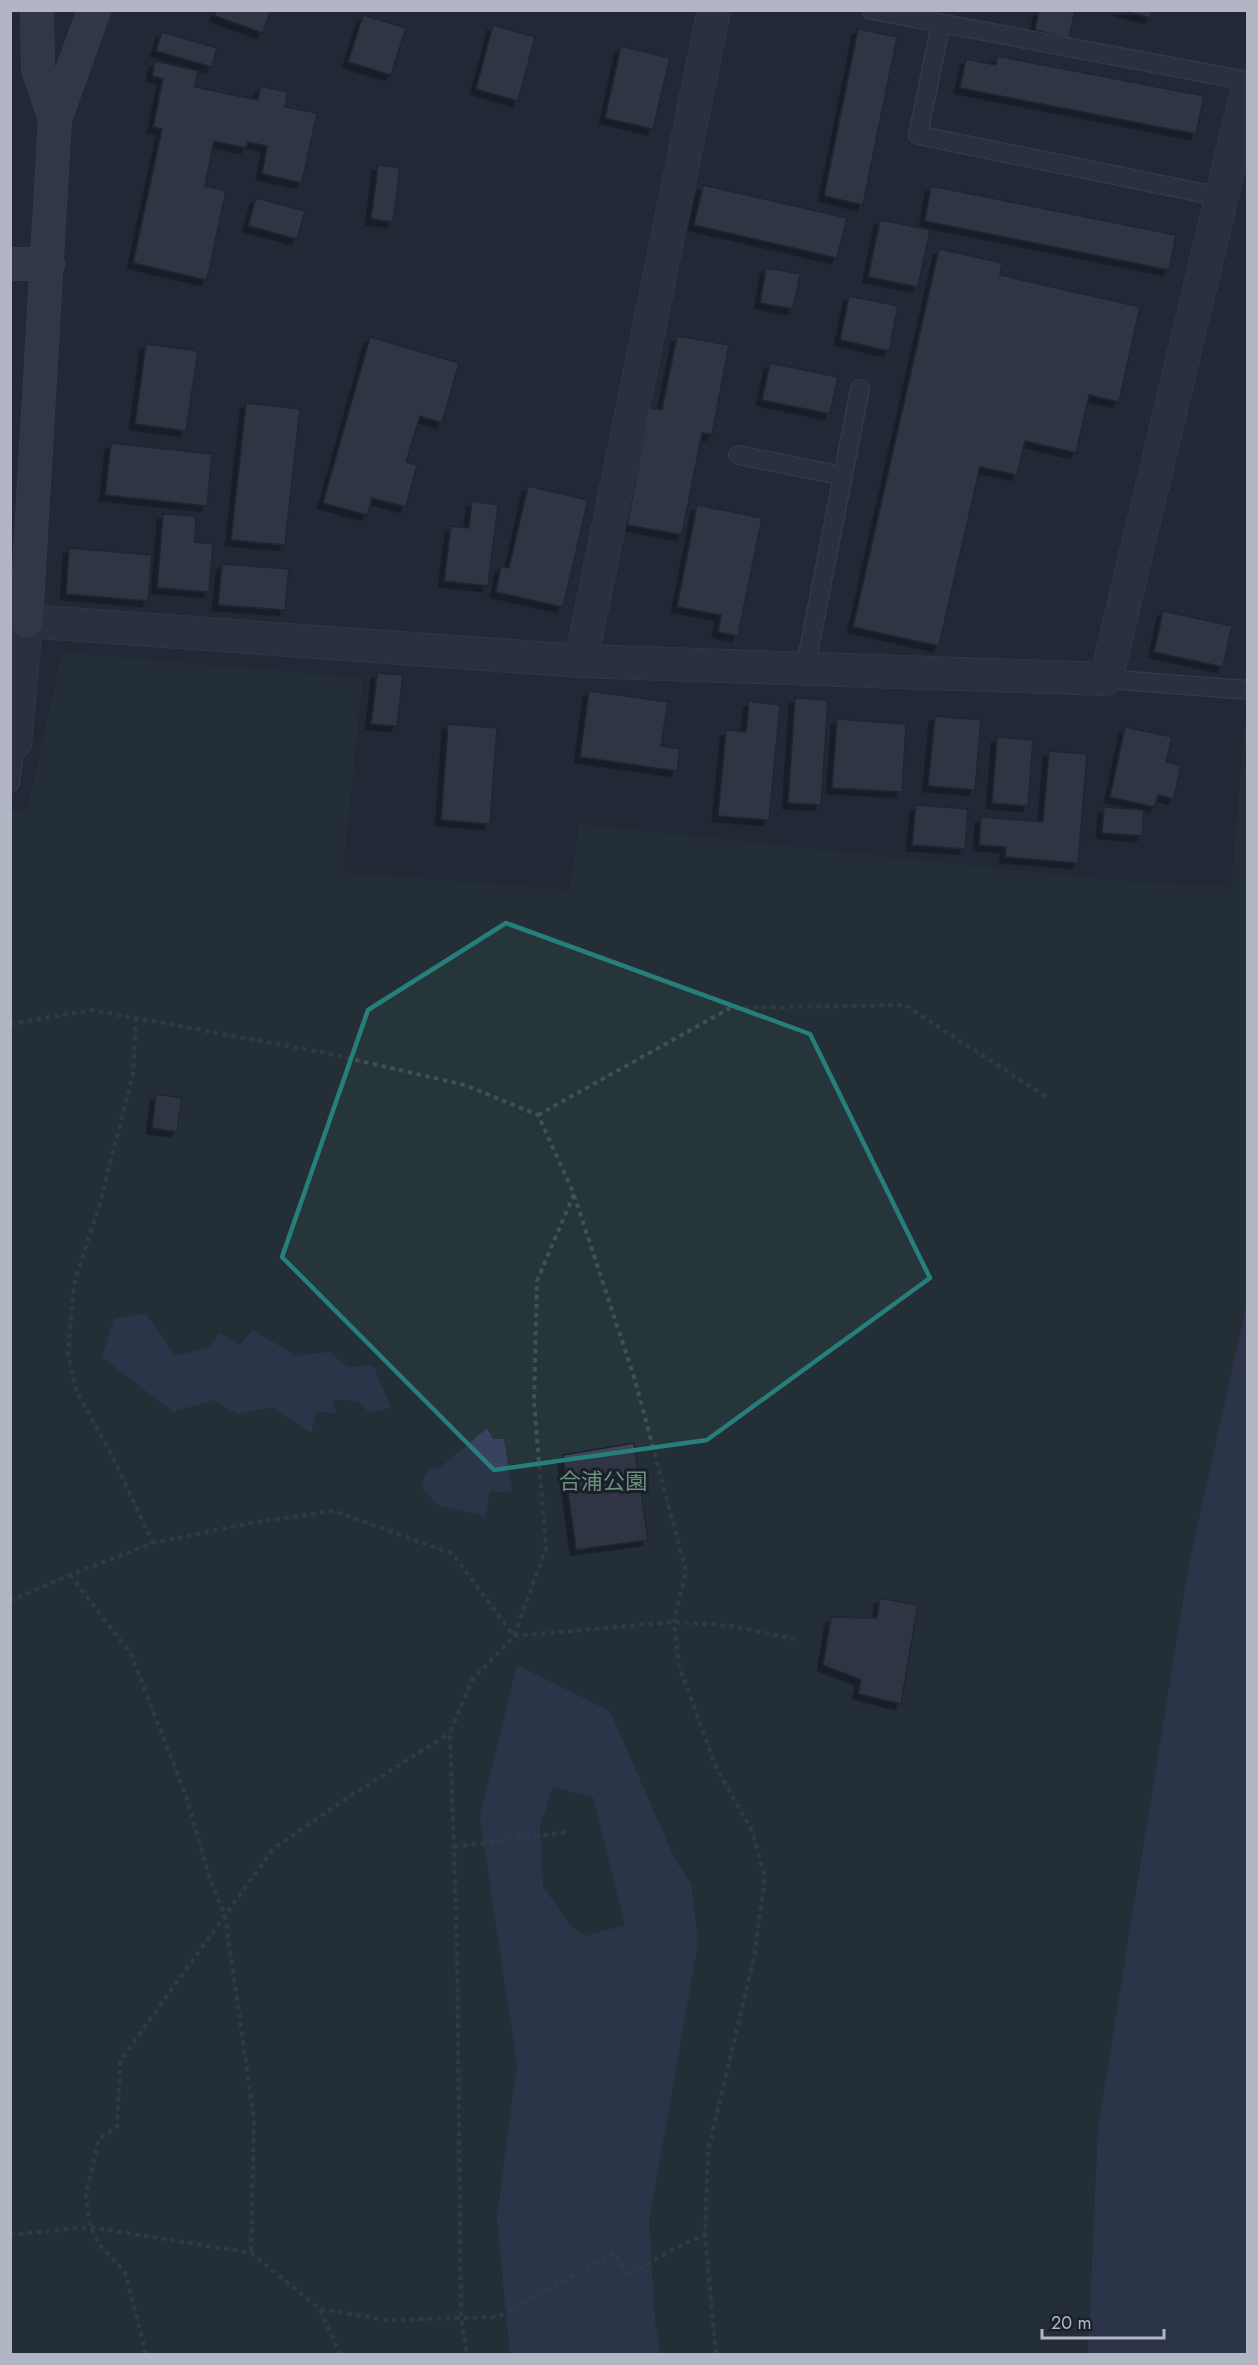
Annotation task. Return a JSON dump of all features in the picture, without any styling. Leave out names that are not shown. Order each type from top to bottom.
[{"type":"street","points":[[37,10],[38,69],[55,119]]},
{"type":"street","points":[[13,743],[26,621],[55,119],[94,10]]},
{"type":"street","points":[[581,661],[714,10]]},
{"type":"street","points":[[26,621],[581,661],[1106,679],[1248,87]]},
{"type":"street","points":[[10,264],[48,264]]},
{"type":"lane","points":[[871,10],[1248,81]]},
{"type":"lane","points":[[941,23],[918,135],[1221,197]]},
{"type":"lane","points":[[805,669],[861,389]]},
{"type":"lane","points":[[738,455],[843,476]]},
{"type":"lane","points":[[1106,679],[1248,690]]},
{"type":"lane","points":[[10,783],[13,743]]},
{"type":"path","points":[[538,1115],[730,1008],[904,1005],[1048,1098]]},
{"type":"path","points":[[10,1024],[92,1010],[321,1052],[465,1085],[538,1115],[574,1194],[635,1380],[686,1571],[674,1622],[679,1666],[716,1767],[753,1833],[765,1878],[754,1958],[708,2151],[705,2235],[716,2355]]},
{"type":"path","points":[[136,1018],[133,1074],[100,1203],[74,1284],[68,1353],[76,1390],[112,1456],[153,1543]]},
{"type":"path","points":[[467,2355],[462,2318],[450,1733],[472,1680],[514,1636],[546,1548],[534,1402],[537,1281],[574,1194]]},
{"type":"path","points":[[10,1601],[153,1543],[250,1523],[334,1511],[453,1554],[514,1636]]},
{"type":"path","points":[[70,1575],[131,1654],[186,1796],[210,1879],[225,1916],[254,2118],[252,2253]]},
{"type":"path","points":[[514,1636],[674,1622],[733,1626],[799,1640]]},
{"type":"path","points":[[146,2355],[125,2272],[102,2248],[90,2227],[86,2194],[99,2139],[117,2127],[120,2061],[273,1849],[350,1796],[450,1733]]},
{"type":"path","points":[[454,1847],[568,1832]]},
{"type":"path","points":[[10,2235],[90,2227],[252,2253],[320,2309],[340,2355]]},
{"type":"path","points":[[320,2309],[387,2320],[498,2317],[615,2253],[627,2276],[679,2246],[705,2235]]},
{"type":"highlighted area","points":[[506,923],[810,1034],[930,1278],[707,1440],[494,1470],[282,1257],[368,1010]]},
{"type":"green space","name":"合浦公園","points":[[62,652],[363,678],[343,872],[569,890],[579,824],[1111,880],[1231,887],[1244,727],[1247,727],[1247,1302],[1189,1564],[1098,2127],[1088,2354],[11,2354],[10,811],[27,811]]},
{"type":"water","points":[[1247,1302],[1247,2354],[1088,2354],[1098,2127],[1189,1564]]},
{"type":"water","points":[[145,1313],[176,1356],[209,1347],[220,1333],[239,1345],[253,1330],[296,1356],[329,1352],[348,1367],[373,1365],[391,1408],[369,1412],[357,1401],[332,1399],[336,1413],[316,1412],[311,1433],[272,1407],[238,1414],[213,1400],[173,1412],[102,1357],[114,1319]]},
{"type":"water","points":[[487,1428],[493,1439],[504,1439],[512,1493],[490,1491],[485,1516],[437,1505],[421,1486],[428,1470],[441,1467]]},
{"type":"water","points":[[517,1665],[610,1711],[675,1860],[691,1884],[698,1943],[649,2222],[655,2321],[660,2354],[510,2354],[497,2217],[517,2065],[480,1817]],"holes":[[[553,1787],[593,1797],[625,1925],[586,1936],[572,1927],[543,1887],[540,1827]]]},
{"type":"building","points":[[217,10],[271,10],[263,33],[215,16]]},
{"type":"building","points":[[1039,10],[1075,10],[1069,38],[1035,30]]},
{"type":"building","points":[[1119,10],[1152,10],[1151,18]]},
{"type":"building","points":[[363,15],[406,28],[391,75],[348,62]]},
{"type":"building","points":[[493,25],[535,37],[518,101],[476,89]]},
{"type":"building","points":[[858,29],[897,37],[863,205],[824,196]]},
{"type":"building","points":[[162,32],[217,48],[212,67],[156,51]]},
{"type":"building","points":[[621,46],[670,58],[653,129],[605,118]]},
{"type":"building","points":[[997,56],[1204,96],[1196,134],[960,88],[966,59],[996,65]]},
{"type":"building","points":[[155,61],[198,71],[195,87],[258,100],[261,86],[288,92],[285,107],[317,113],[302,183],[262,174],[267,146],[248,142],[246,148],[214,141],[205,186],[226,191],[207,280],[133,263],[162,129],[153,127],[163,79],[152,76]]},
{"type":"building","points":[[378,165],[400,168],[393,222],[371,219]]},
{"type":"building","points":[[703,185],[847,218],[837,258],[694,225]]},
{"type":"building","points":[[931,186],[1176,235],[1169,270],[925,221]]},
{"type":"building","points":[[256,198],[305,211],[297,239],[248,226]]},
{"type":"building","points":[[880,220],[930,230],[918,287],[868,277]]},
{"type":"building","points":[[939,249],[1002,263],[1000,275],[1140,307],[1119,402],[1089,395],[1076,453],[1025,441],[1017,475],[980,467],[939,646],[853,627]]},
{"type":"building","points":[[766,268],[800,274],[793,309],[760,303]]},
{"type":"building","points":[[849,296],[898,306],[889,351],[840,340]]},
{"type":"building","points":[[677,336],[729,345],[712,435],[702,433],[682,535],[627,525],[649,408],[662,410]]},
{"type":"building","points":[[370,337],[459,363],[442,423],[420,416],[406,462],[417,465],[406,507],[372,498],[367,515],[323,503]]},
{"type":"building","points":[[146,344],[198,351],[186,431],[135,424]]},
{"type":"building","points":[[770,363],[838,377],[830,414],[762,400]]},
{"type":"building","points":[[246,403],[300,409],[285,545],[231,540]]},
{"type":"building","points":[[111,443],[212,454],[207,506],[105,495]]},
{"type":"building","points":[[528,486],[588,500],[563,607],[496,592],[501,566],[509,568]]},
{"type":"building","points":[[472,501],[498,505],[488,586],[444,581],[451,526],[469,528]]},
{"type":"building","points":[[697,505],[762,518],[738,636],[718,632],[721,615],[677,607]]},
{"type":"building","points":[[163,514],[196,516],[195,542],[213,544],[209,592],[157,588]]},
{"type":"building","points":[[69,548],[152,555],[148,601],[66,594]]},
{"type":"building","points":[[222,564],[289,569],[285,610],[218,605]]},
{"type":"building","points":[[1163,611],[1232,626],[1223,667],[1154,652]]},
{"type":"building","points":[[377,673],[403,675],[397,726],[371,724]]},
{"type":"building","points":[[589,691],[668,702],[661,746],[680,749],[677,771],[580,757]]},
{"type":"building","points":[[795,698],[828,700],[821,805],[788,803]]},
{"type":"building","points":[[749,701],[780,705],[769,820],[718,816],[726,730],[746,732]]},
{"type":"building","points":[[935,716],[981,720],[975,790],[928,786]]},
{"type":"building","points":[[837,719],[906,724],[902,792],[832,788]]},
{"type":"building","points":[[448,724],[497,728],[490,824],[441,820]]},
{"type":"building","points":[[1125,727],[1172,737],[1166,762],[1181,765],[1174,799],[1158,795],[1155,807],[1110,797]]},
{"type":"building","points":[[997,737],[1033,740],[1028,806],[992,803]]},
{"type":"building","points":[[1049,751],[1087,754],[1078,863],[1005,857],[1006,847],[979,845],[981,817],[1043,822]]},
{"type":"building","points":[[916,805],[968,809],[965,849],[912,845]]},
{"type":"building","points":[[1104,807],[1144,810],[1142,836],[1102,833]]},
{"type":"building","points":[[156,1094],[182,1098],[177,1132],[152,1128]]},
{"type":"building","points":[[634,1443],[648,1540],[576,1550],[563,1455]]},
{"type":"building","points":[[880,1598],[918,1605],[901,1704],[858,1694],[861,1680],[823,1665],[831,1617],[877,1618]]}]
